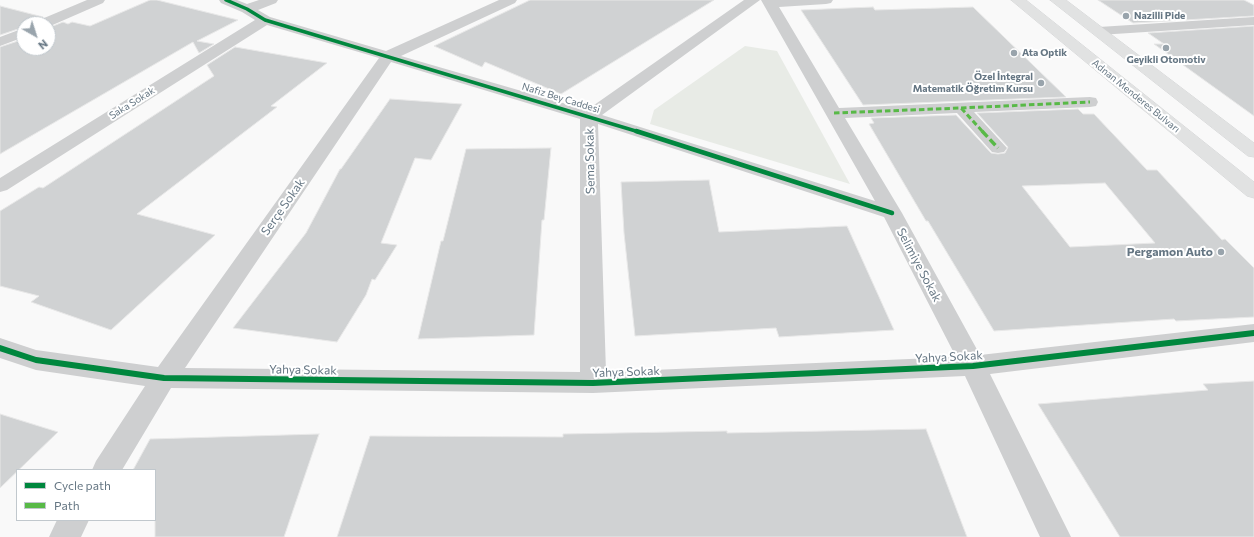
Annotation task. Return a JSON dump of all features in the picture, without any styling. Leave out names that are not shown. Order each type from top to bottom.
[{"type":"main road","name":"Adnan Menderes Bulvarı","points":[[1018,0],[1254,192]]},
{"type":"main road","points":[[1057,0],[1254,152]]},
{"type":"street","points":[[56,18],[98,0]]},
{"type":"street","name":"Nafiz Bey Caddesi","points":[[226,0],[247,9],[265,20],[589,116],[892,213]]},
{"type":"street","points":[[247,9],[271,0]]},
{"type":"street","points":[[388,56],[510,0]]},
{"type":"street","points":[[764,1],[826,0]]},
{"type":"street","name":"Selimiye Sokak","points":[[764,1],[834,113],[892,213],[973,366],[1056,537]]},
{"type":"street","name":"Sema Sokak","points":[[592,383],[589,116],[764,1]]},
{"type":"street","name":"Saka Sokak","points":[[0,186],[265,20]]},
{"type":"street","points":[[1099,31],[1254,21]]},
{"type":"street","points":[[0,42],[16,35]]},
{"type":"street","name":"Serçe Sokak","points":[[107,469],[164,378],[388,56]]},
{"type":"street","points":[[834,113],[1090,102]]},
{"type":"street","points":[[961,108],[998,148]]},
{"type":"street","name":"Yahya Sokak","points":[[0,348],[36,360],[164,378],[592,383],[973,366],[1254,333]]},
{"type":"street","points":[[64,537],[73,521]]},
{"type":"shaded area","points":[[745,46],[777,51],[850,184],[650,124],[654,110]]},
{"type":"building","points":[[150,0],[157,0],[238,20],[197,41],[214,44],[199,53],[193,42],[0,154],[0,47],[16,42],[16,56],[56,56],[56,25],[63,22],[68,24],[72,22],[90,26]]},
{"type":"building","points":[[530,0],[714,0],[561,94],[485,62],[482,67],[434,46]]},
{"type":"building","points":[[1098,0],[1244,0],[1254,5],[1254,16],[1133,23]]},
{"type":"building","points":[[0,6],[39,16],[16,16],[16,30],[0,35]]},
{"type":"building","points":[[873,7],[875,10],[973,7],[1066,97],[863,105],[801,10]]},
{"type":"building","points":[[1254,26],[1254,116],[1154,44],[1164,44],[1148,33]]},
{"type":"building","points":[[235,47],[327,63],[271,106],[277,107],[137,214],[215,235],[111,330],[31,302],[39,296],[0,286],[0,211],[39,187],[43,188],[214,76],[207,65]]},
{"type":"building","points":[[390,99],[462,104],[431,160],[415,158],[381,243],[397,245],[375,280],[372,279],[366,295],[337,342],[233,328],[306,233],[340,169]]},
{"type":"building","points":[[1078,109],[1083,114],[1094,114],[1147,170],[1157,170],[1222,240],[1225,239],[1254,268],[1254,317],[1176,321],[1174,319],[994,331],[928,221],[926,221],[869,124],[874,123],[871,118],[956,115],[991,153],[1005,153],[1008,147],[977,113]],"holes":[[[1105,183],[1155,243],[1070,247],[1022,186]]]},
{"type":"building","points":[[551,148],[544,220],[542,220],[534,335],[418,339],[441,241],[443,241],[466,149]]},
{"type":"building","points":[[709,180],[719,232],[847,226],[894,330],[779,337],[776,328],[635,336],[624,233],[621,182]]},
{"type":"building","points":[[1254,381],[1254,537],[1120,537],[1038,404],[1208,390],[1203,384]]},
{"type":"building","points":[[0,414],[58,432],[20,469],[16,469],[16,473],[0,488]]},
{"type":"building","points":[[926,429],[967,537],[337,537],[370,436],[563,437],[563,434],[727,431],[727,433]]},
{"type":"building","points":[[319,434],[284,537],[155,537],[156,469],[134,469],[150,439]]},
{"type":"marked path","points":[[961,108],[1090,102]]},
{"type":"marked path","points":[[834,113],[961,108],[998,148]]},
{"type":"cycle path","points":[[226,0],[247,9],[265,20],[589,116],[892,213]]},
{"type":"cycle path","points":[[0,348],[36,360],[164,378],[593,383],[973,366],[1254,333]]},
{"type":"place","name":"Nazilli Pide","points":[[1126,16]]},
{"type":"place","name":"Geyikli Otomotiv","points":[[1166,48]]},
{"type":"place","name":"Ata Optik","points":[[1014,53]]},
{"type":"place","name":"Özel İntegral Matematik Öğretim Kursu","points":[[1041,83]]},
{"type":"place","name":"Pergamon Auto","points":[[1221,252]]}]
